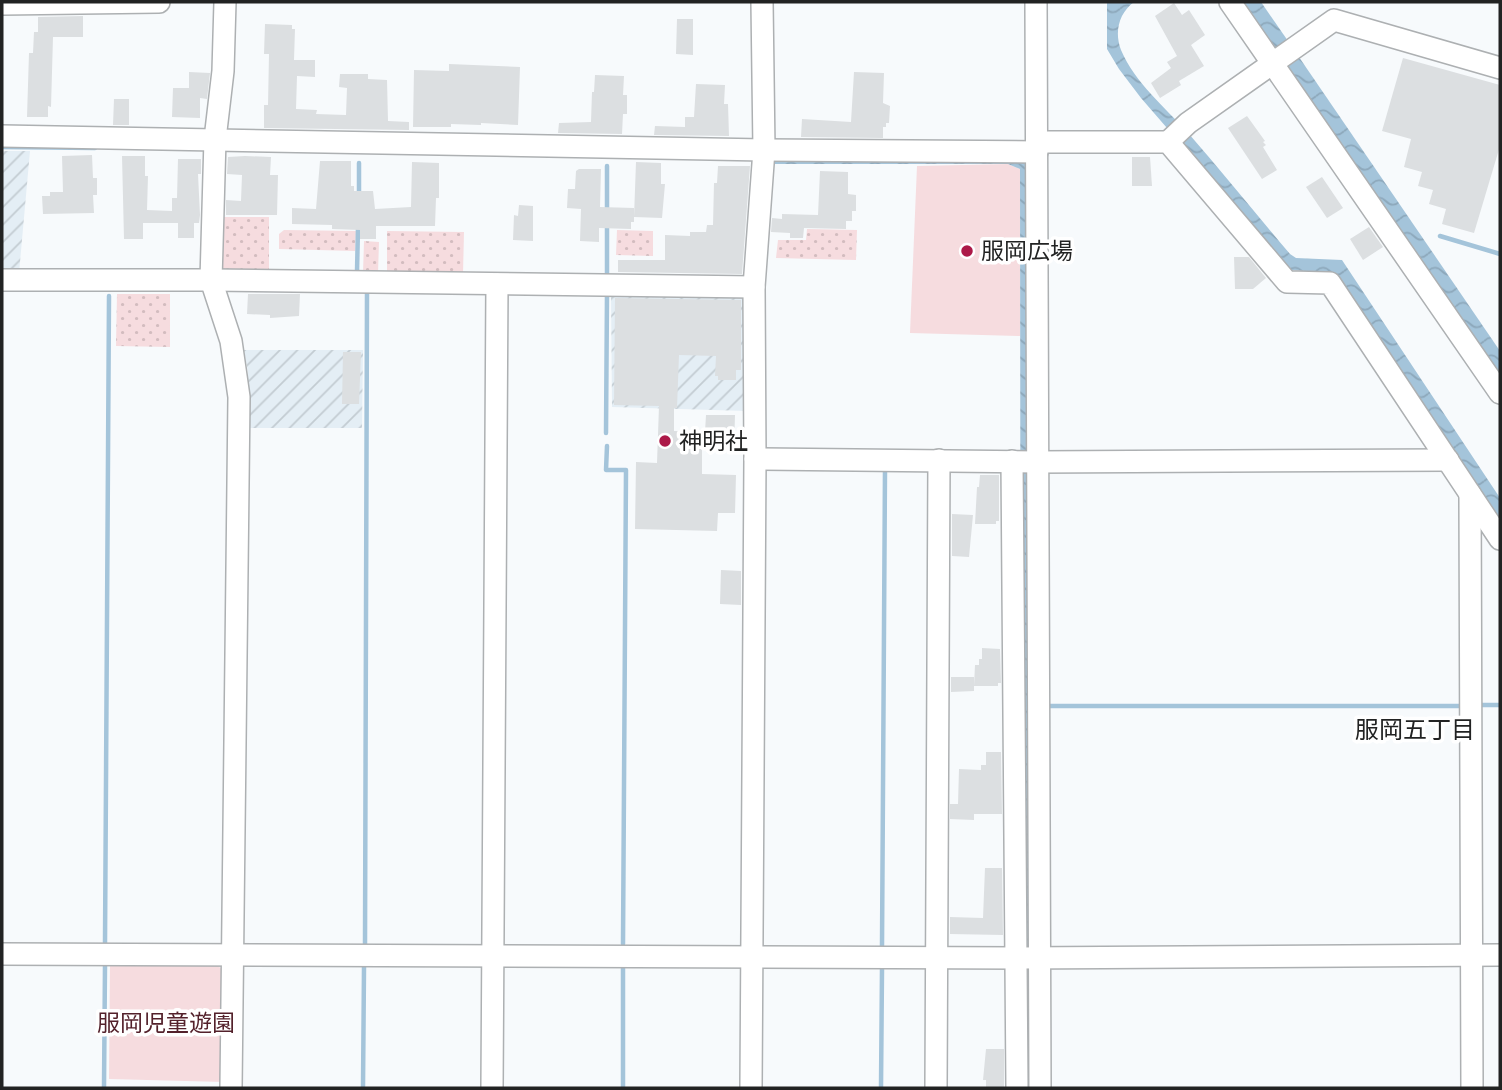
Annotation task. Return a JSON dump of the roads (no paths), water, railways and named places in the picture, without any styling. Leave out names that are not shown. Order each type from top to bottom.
[{"type":"street","points":[[2,4],[159,2]]},
{"type":"street","points":[[225,2],[223,71],[215,139],[211,280],[231,341],[239,397],[231,1088]]},
{"type":"street","points":[[751,1088],[754,287],[764,150],[762,2]]},
{"type":"street","points":[[1017,1088],[1026,957],[1038,462],[1036,2]]},
{"type":"street","points":[[1230,2],[1275,61],[1500,393]]},
{"type":"street","points":[[2,136],[764,150],[1037,147],[1175,136],[1334,20],[1500,68]]},
{"type":"street","points":[[1175,136],[1287,282],[1330,283],[1500,539]]},
{"type":"street","points":[[2,281],[211,280],[754,287]]},
{"type":"street","points":[[492,1088],[497,284]]},
{"type":"street","points":[[755,459],[1038,462],[1448,460]]},
{"type":"street","points":[[936,1088],[939,460]]},
{"type":"street","points":[[1012,461],[1026,957],[1040,1088]]},
{"type":"street","points":[[1470,494],[1472,1088]]},
{"type":"street","points":[[2,954],[752,957],[1500,955]]},
{"type":"water","points":[[1107,2],[1134,2],[1121,17],[1118,30],[1119,43],[1127,62],[1142,84],[1189,134],[1290,254],[1296,258],[1342,260],[1500,498],[1500,522],[1334,273],[1290,270],[1119,69],[1107,49]]},
{"type":"water","points":[[1242,2],[1261,2],[1288,41],[1500,351],[1500,377]]},
{"type":"water","points":[[773,159],[1023,159],[1027,168],[1030,1088],[1021,1088],[1020,169],[1008,164],[772,164]]},
{"type":"waterway","points":[[2,147],[95,148]]},
{"type":"waterway","points":[[359,163],[359,194]]},
{"type":"waterway","points":[[607,166],[607,210]]},
{"type":"waterway","points":[[607,222],[607,273]]},
{"type":"waterway","points":[[357,272],[358,227]]},
{"type":"waterway","points":[[1440,236],[1500,254]]},
{"type":"waterway","points":[[365,945],[367,291]]},
{"type":"waterway","points":[[606,433],[607,293]]},
{"type":"waterway","points":[[105,943],[109,296]]},
{"type":"waterway","points":[[607,446],[606,470],[626,470],[623,944]]},
{"type":"waterway","points":[[882,947],[885,469]]},
{"type":"waterway","points":[[1477,705],[1500,705]]},
{"type":"waterway","points":[[1050,706],[1463,706]]},
{"type":"waterway","points":[[104,1088],[105,965]]},
{"type":"waterway","points":[[363,1088],[364,967]]},
{"type":"waterway","points":[[623,968],[623,1088]]},
{"type":"waterway","points":[[881,1088],[882,969]]},
{"type":"place","name":"服岡広場","points":[[967,251]]},
{"type":"place","name":"神明社","points":[[665,441]]},
{"type":"district","name":"服岡五丁目","points":[[1415,730]]},
{"type":"park label","name":"服岡児童遊園","points":[[166,1023]]}]
